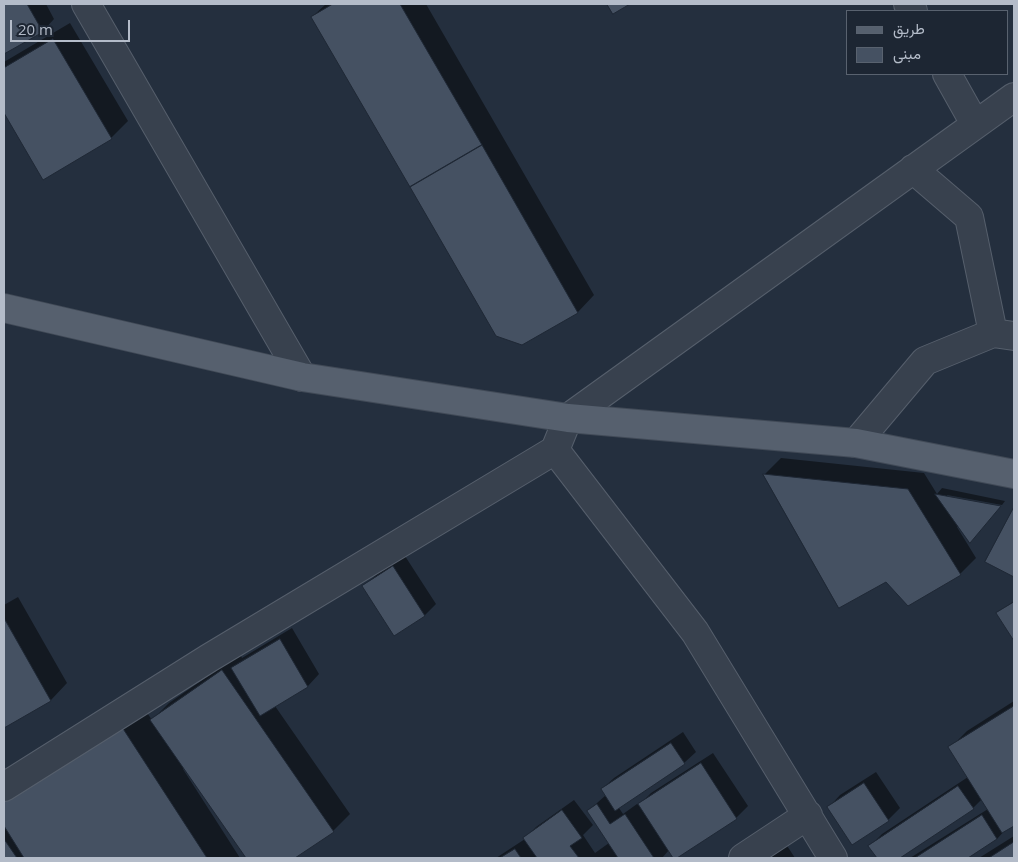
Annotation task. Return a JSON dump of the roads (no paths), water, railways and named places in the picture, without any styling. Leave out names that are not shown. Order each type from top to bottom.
[{"type":"main road","points":[[4,308],[302,377],[568,418],[856,443],[1014,474]]},
{"type":"street","points":[[86,4],[302,377]]},
{"type":"street","points":[[948,75],[975,124]]},
{"type":"street","points":[[4,787],[210,658],[556,450],[568,418],[1014,97]]},
{"type":"street","points":[[856,443],[926,361],[1004,334],[969,216],[913,169]]},
{"type":"street","points":[[556,450],[695,632],[834,858]]},
{"type":"street","points":[[743,858],[808,815]]}]
